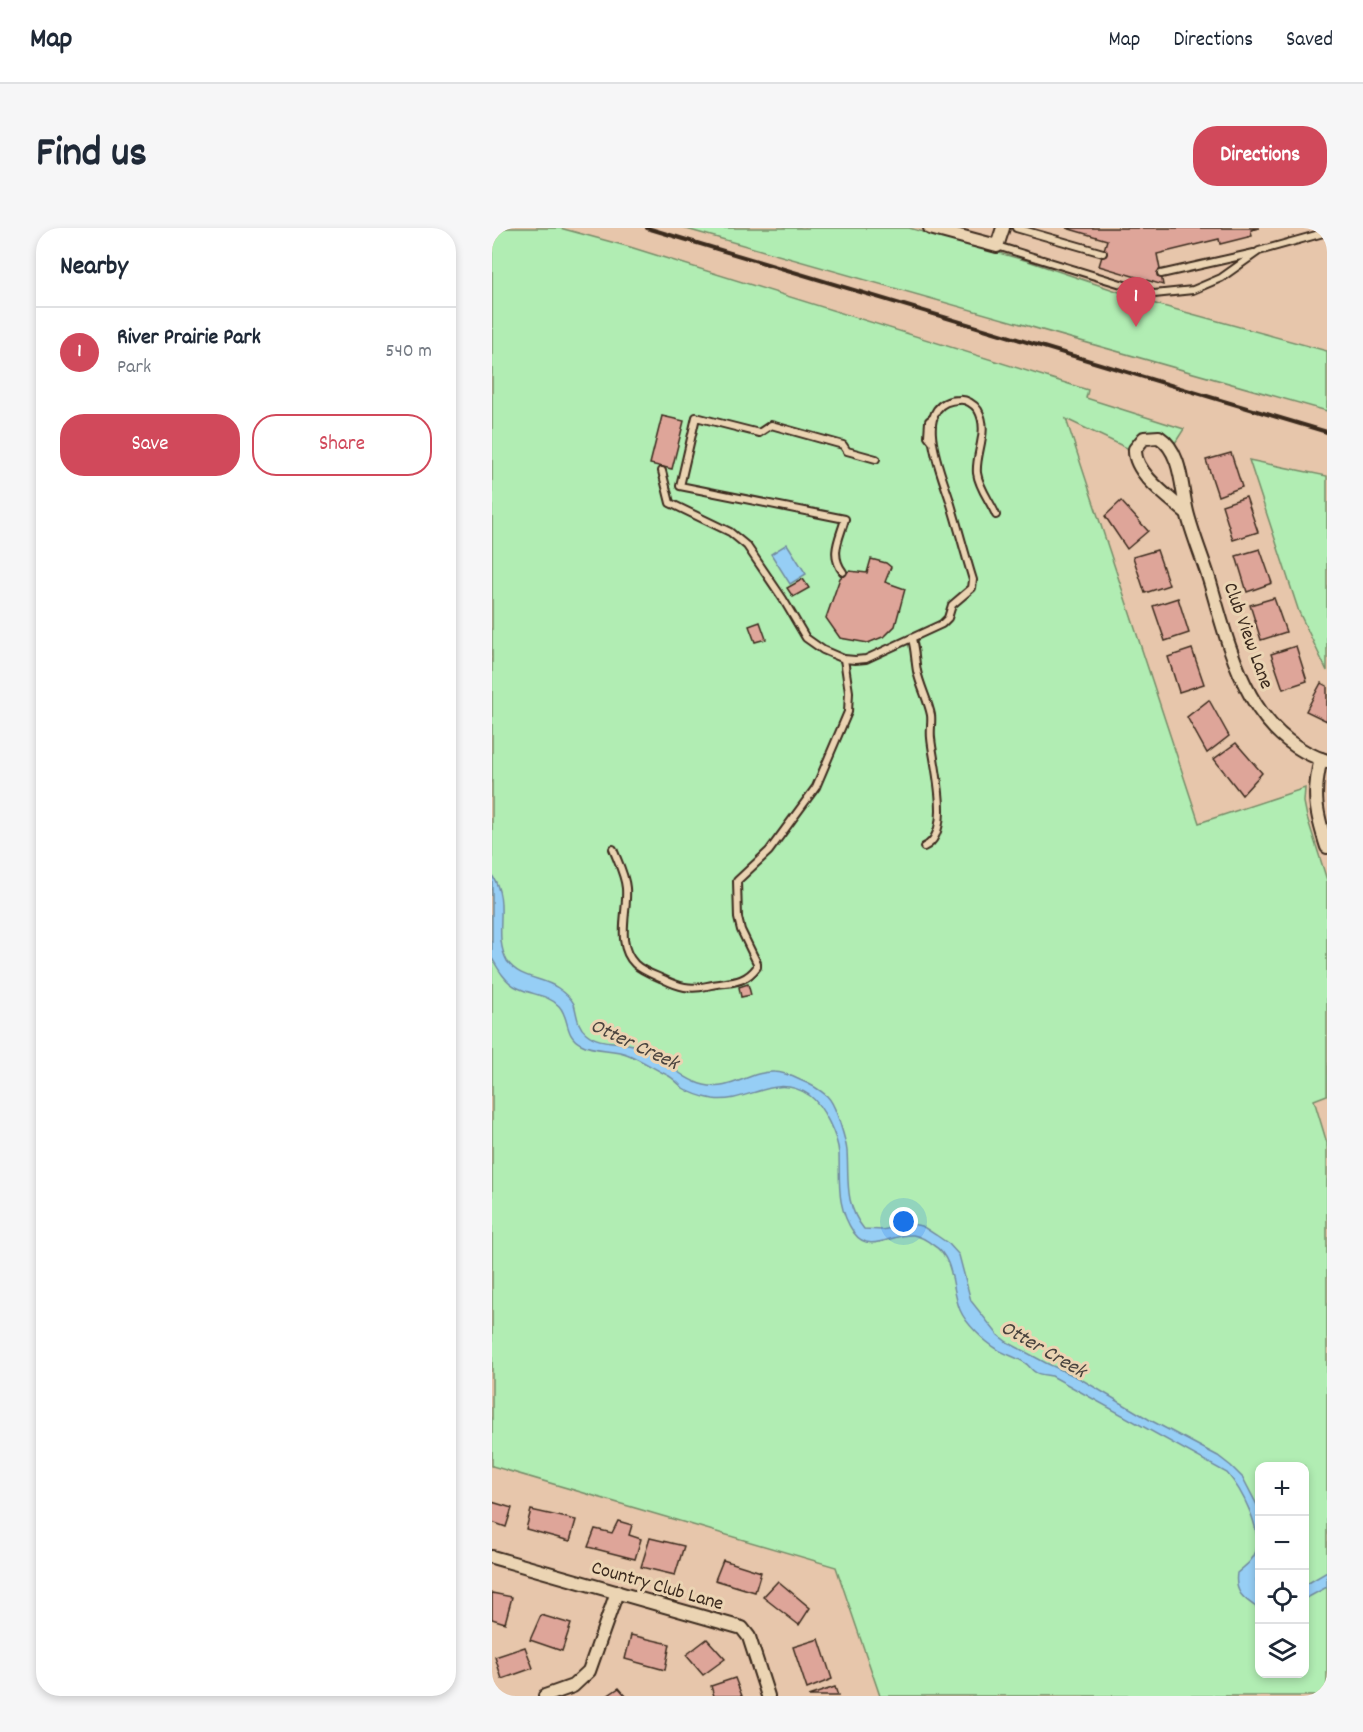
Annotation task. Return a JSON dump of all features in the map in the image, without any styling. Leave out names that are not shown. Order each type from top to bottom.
[{"type":"street","points":[[930,228],[997,246],[1003,228]]},
{"type":"street","name":"Club View Lane","points":[[1187,513],[1146,476],[1136,461],[1136,449],[1144,438],[1160,436],[1170,447],[1176,463],[1187,513],[1222,621],[1250,696],[1259,712],[1279,734],[1324,760],[1315,789],[1316,806],[1327,847]]},
{"type":"street","name":"Country Club Lane","points":[[492,1557],[742,1628],[749,1637],[768,1696]]},
{"type":"street","points":[[545,1696],[573,1686],[589,1671],[617,1592]]},
{"type":"lane","points":[[1016,228],[1103,253]]},
{"type":"lane","points":[[1161,274],[1259,251],[1327,231]]},
{"type":"lane","points":[[997,246],[1154,294],[1193,290],[1221,278],[1259,251]]},
{"type":"lane","points":[[662,471],[670,503],[730,532],[747,546],[806,638],[823,650],[844,659],[866,659],[942,624],[948,618],[952,605],[972,588],[973,580],[948,493],[939,472],[932,441],[934,417],[941,406],[956,400],[969,402],[978,411],[982,424],[982,438],[977,472],[981,487],[996,515]]},
{"type":"lane","points":[[843,572],[837,564],[835,553],[845,519],[680,486],[696,417],[759,433],[771,425],[843,445],[847,451],[876,459]]},
{"type":"lane","points":[[912,639],[917,670],[931,714],[931,738],[938,781],[940,816],[935,839],[924,847]]},
{"type":"lane","points":[[613,849],[626,887],[626,918],[623,936],[625,946],[634,963],[670,983],[688,988],[732,983],[747,978],[757,968],[757,963],[741,930],[738,918],[737,881],[769,851],[816,787],[848,712],[849,692],[844,659]]},
{"type":"green space","points":[[492,228],[560,228],[630,247],[1088,390],[1086,398],[1184,429],[1175,443],[1164,433],[1151,432],[1138,438],[1129,449],[1066,419],[1199,823],[1305,788],[1304,802],[1307,817],[1327,880],[1327,1095],[1314,1100],[1327,1143],[1327,1696],[880,1696],[836,1567],[492,1466]]},
{"type":"green space","points":[[683,228],[909,228],[1028,261],[1152,303],[1327,351],[1327,411]]},
{"type":"green space","points":[[1249,460],[1327,476],[1327,671],[1299,612]]},
{"type":"water","points":[[787,544],[806,574],[790,584],[771,554]]},
{"type":"water","points":[[492,875],[500,897],[501,940],[507,961],[518,972],[551,984],[567,995],[574,1004],[583,1030],[591,1037],[643,1048],[685,1077],[704,1085],[722,1086],[774,1072],[791,1076],[818,1089],[831,1102],[844,1135],[850,1201],[864,1229],[882,1230],[911,1224],[922,1226],[949,1244],[959,1255],[971,1301],[998,1335],[1218,1456],[1243,1478],[1255,1501],[1255,1528],[1239,1489],[1227,1473],[1052,1376],[1037,1373],[1022,1361],[987,1342],[971,1326],[960,1310],[949,1265],[940,1251],[929,1242],[913,1235],[874,1243],[860,1239],[854,1233],[844,1214],[839,1185],[839,1154],[836,1139],[829,1122],[809,1095],[784,1087],[772,1087],[726,1099],[713,1099],[694,1094],[669,1076],[629,1055],[592,1048],[576,1041],[569,1032],[565,1016],[559,1006],[550,999],[514,986],[503,975],[492,958]]},
{"type":"water","points":[[1255,1553],[1255,1606],[1241,1595],[1236,1580],[1237,1573]]},
{"type":"water","points":[[1327,1572],[1327,1587],[1309,1597],[1309,1583]]},
{"type":"building","points":[[1066,228],[1259,228],[1251,230],[1252,236],[1220,244],[1219,239],[1157,254],[1163,285],[1099,266],[1107,240]]},
{"type":"building","points":[[662,416],[684,421],[672,469],[650,464]]},
{"type":"building","points":[[1231,453],[1242,487],[1218,496],[1206,460]]},
{"type":"building","points":[[1246,497],[1258,532],[1233,540],[1222,505]]},
{"type":"building","points":[[1121,501],[1148,531],[1127,549],[1105,516]]},
{"type":"building","points":[[1260,549],[1272,583],[1247,592],[1236,556]]},
{"type":"building","points":[[1157,550],[1169,585],[1145,593],[1133,557]]},
{"type":"building","points":[[871,559],[886,563],[891,567],[885,582],[905,589],[895,626],[885,636],[868,643],[840,638],[826,618],[840,578],[849,571],[867,573]]},
{"type":"building","points":[[803,579],[809,588],[793,597],[787,588]]},
{"type":"building","points":[[1178,598],[1189,633],[1165,641],[1153,606]]},
{"type":"building","points":[[1274,598],[1286,632],[1261,640],[1250,605]]},
{"type":"building","points":[[760,622],[766,639],[755,642],[749,626]]},
{"type":"building","points":[[1296,646],[1307,681],[1283,689],[1271,654]]},
{"type":"building","points":[[1192,649],[1204,684],[1179,692],[1168,657]]},
{"type":"building","points":[[1321,683],[1327,686],[1327,721],[1306,711]]},
{"type":"building","points":[[1209,700],[1229,736],[1207,753],[1187,717]]},
{"type":"building","points":[[1236,743],[1262,773],[1242,795],[1214,759]]},
{"type":"building","points":[[748,984],[751,995],[741,997],[739,987]]},
{"type":"building","points":[[492,1502],[512,1508],[506,1527],[492,1522]]},
{"type":"building","points":[[531,1510],[576,1520],[570,1541],[526,1529]]},
{"type":"building","points":[[618,1521],[632,1525],[629,1535],[641,1539],[635,1559],[588,1547],[595,1529],[612,1533]]},
{"type":"building","points":[[650,1538],[684,1546],[675,1575],[641,1567]]},
{"type":"building","points":[[723,1560],[761,1572],[755,1592],[715,1580]]},
{"type":"building","points":[[778,1581],[810,1608],[799,1625],[763,1597]]},
{"type":"building","points":[[492,1593],[512,1597],[505,1623],[492,1619]]},
{"type":"building","points":[[541,1615],[571,1624],[562,1651],[530,1640]]},
{"type":"building","points":[[631,1635],[670,1644],[665,1670],[625,1659]]},
{"type":"building","points":[[707,1639],[725,1659],[703,1675],[686,1655]]},
{"type":"building","points":[[819,1639],[832,1679],[807,1689],[793,1647]]},
{"type":"building","points":[[525,1647],[533,1668],[502,1679],[495,1657]]},
{"type":"building","points":[[735,1678],[742,1696],[714,1696],[711,1686]]},
{"type":"building","points":[[835,1687],[838,1696],[808,1696]]},
{"type":"building","points":[[619,1688],[626,1696],[607,1696]]},
{"type":"railway","points":[[647,228],[1327,432]]},
{"type":"place","name":"River Prairie Park","points":[[1136,327]]},
{"type":"water label","name":"Otter Creek","points":[[635,1043]]},
{"type":"water label","name":"Otter Creek","points":[[1044,1348]]}]
